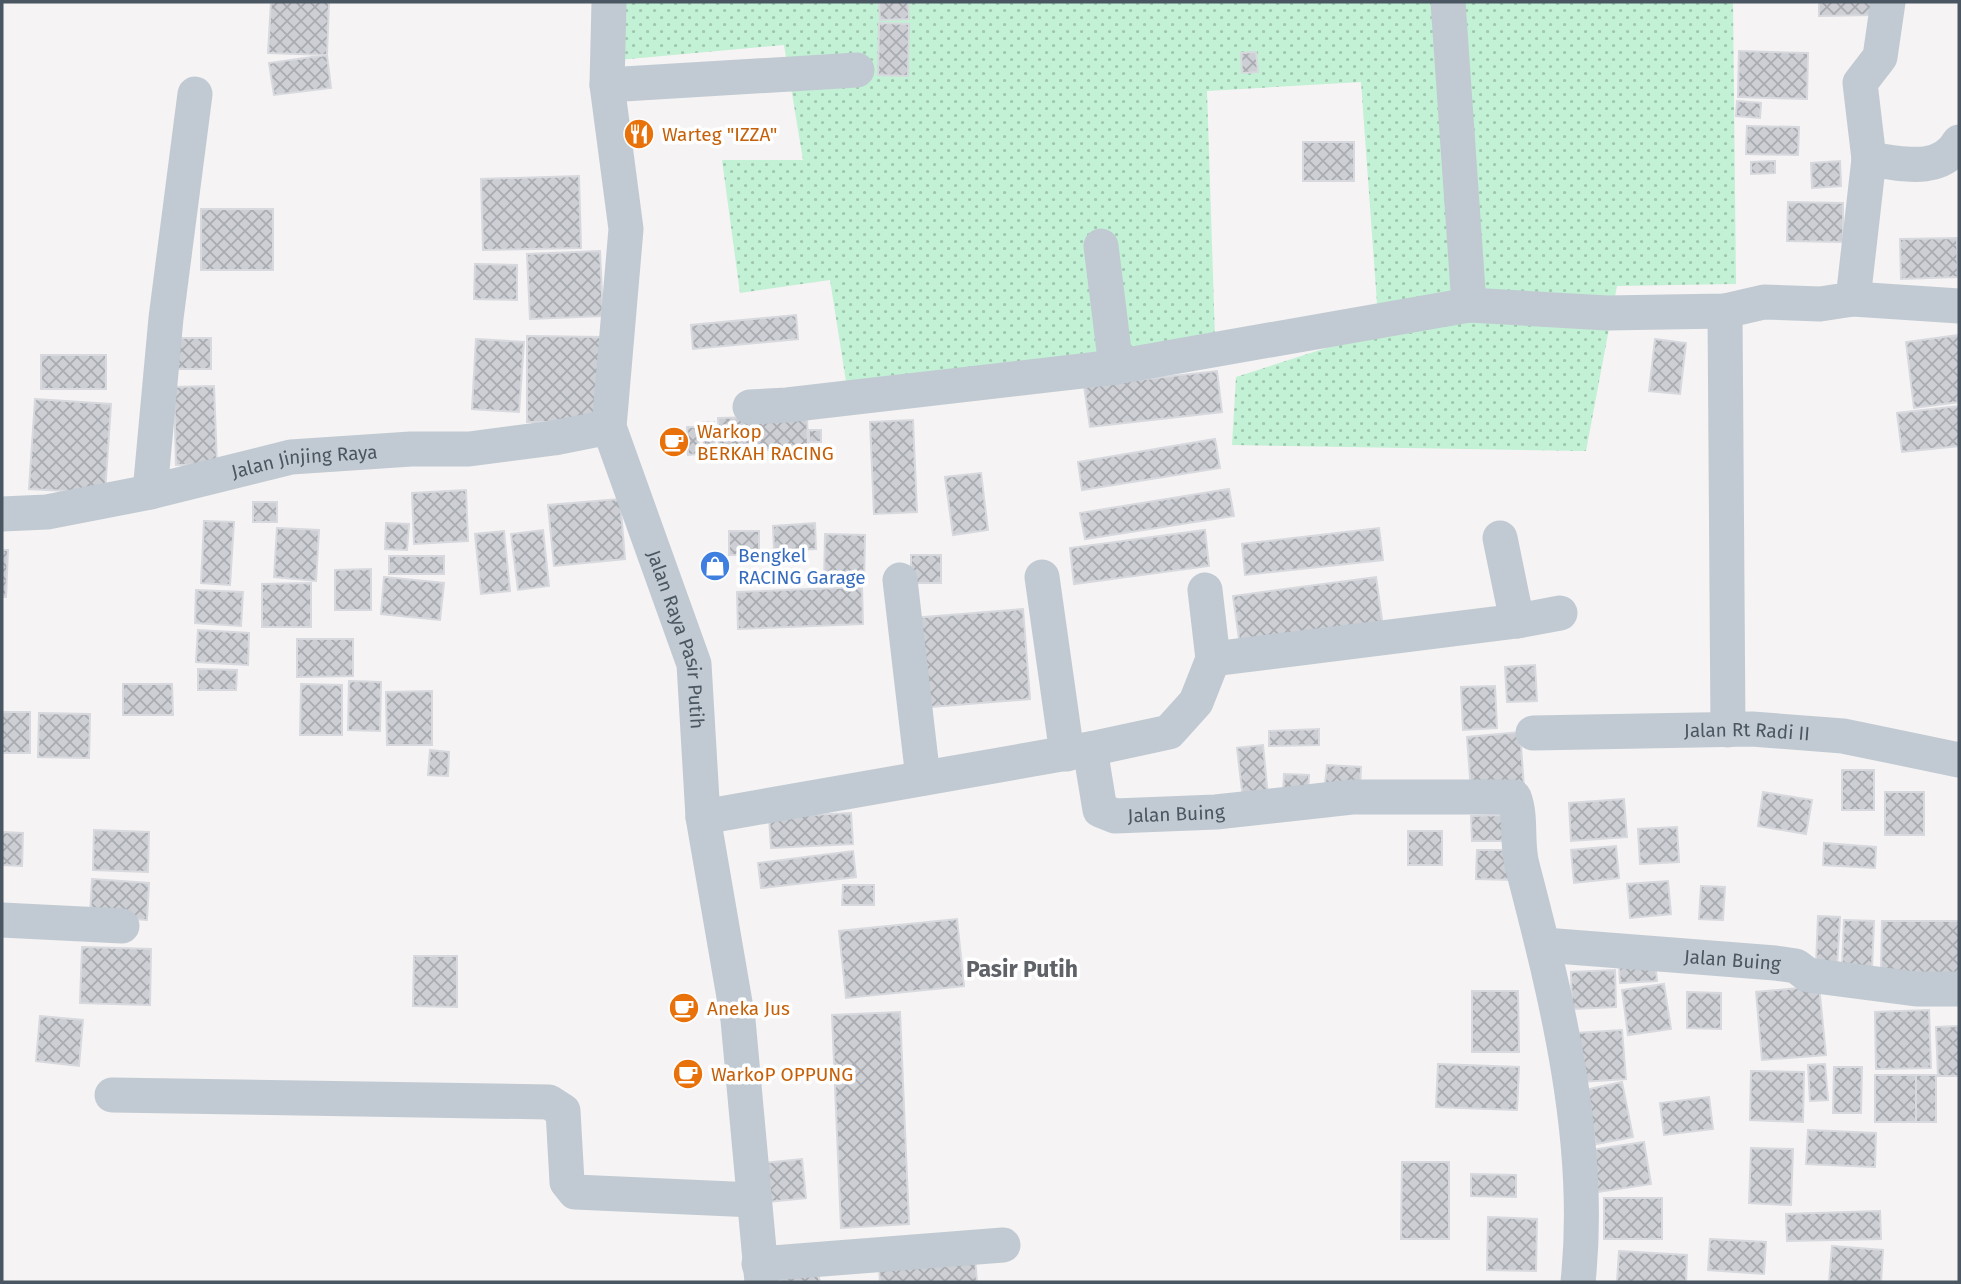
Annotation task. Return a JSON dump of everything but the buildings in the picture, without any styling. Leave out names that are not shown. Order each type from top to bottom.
[{"type":"street","name":"Jalan Raya Pasir Putih","points":[[608,2],[607,85],[626,229],[609,427],[694,664],[703,817],[738,1020],[760,1273]]},
{"type":"street","points":[[1448,2],[1469,305]]},
{"type":"street","points":[[1853,299],[1869,159],[1860,83],[1880,57],[1888,2]]},
{"type":"street","points":[[607,85],[857,70]]},
{"type":"street","points":[[150,492],[166,318],[195,94]]},
{"type":"street","points":[[1869,159],[1926,166],[1952,155],[1959,142]]},
{"type":"street","points":[[1101,246],[1116,367]]},
{"type":"street","points":[[750,407],[1116,367],[1469,305],[1607,313],[1725,311],[1765,302],[1820,304],[1853,299],[1959,306]]},
{"type":"street","points":[[1725,311],[1728,730]]},
{"type":"street","name":"Jalan Jinjing Raya","points":[[2,514],[47,512],[150,492],[291,457],[411,449],[469,449],[554,438],[609,427]]},
{"type":"street","points":[[1500,538],[1517,621]]},
{"type":"street","points":[[1042,577],[1078,751]]},
{"type":"street","points":[[900,580],[923,778]]},
{"type":"street","points":[[703,817],[1078,751],[1169,732],[1196,702],[1213,659],[1205,590]]},
{"type":"street","points":[[1213,659],[1517,621],[1560,613]]},
{"type":"street","name":"Jalan Rt Radi II","points":[[1533,733],[1728,730],[1843,736],[1959,760]]},
{"type":"street","name":"Jalan Buing","points":[[1078,751],[1100,810],[1115,816],[1216,812],[1352,797],[1514,797],[1520,811],[1516,826],[1521,861],[1544,945],[1775,963],[1796,966],[1808,975],[1916,989],[1959,989]]},
{"type":"street","points":[[2,920],[122,926]]},
{"type":"street","points":[[1544,945],[1582,1174],[1578,1282]]},
{"type":"street","points":[[112,1095],[549,1102],[563,1111],[567,1182],[575,1192],[754,1200]]},
{"type":"street","points":[[760,1273],[1003,1245]]},
{"type":"green space","points":[[626,2],[1733,2],[1736,284],[1617,286],[1586,451],[1232,445],[1236,377],[1379,331],[1361,82],[1207,91],[1215,338],[851,413],[830,280],[740,293],[722,160],[803,160],[784,45],[618,60]]},
{"type":"place","name":"Warteg \"IZZA\"","points":[[639,134]]},
{"type":"place","name":"Warkop BERKAH RACING","points":[[674,442]]},
{"type":"place","name":"Bengkel RACING Garage","points":[[715,566]]},
{"type":"place","name":"Aneka Jus","points":[[684,1008]]},
{"type":"place","name":"WarkoP OPPUNG","points":[[688,1074]]},
{"type":"district","name":"Pasir Putih","points":[[1022,969]]}]
